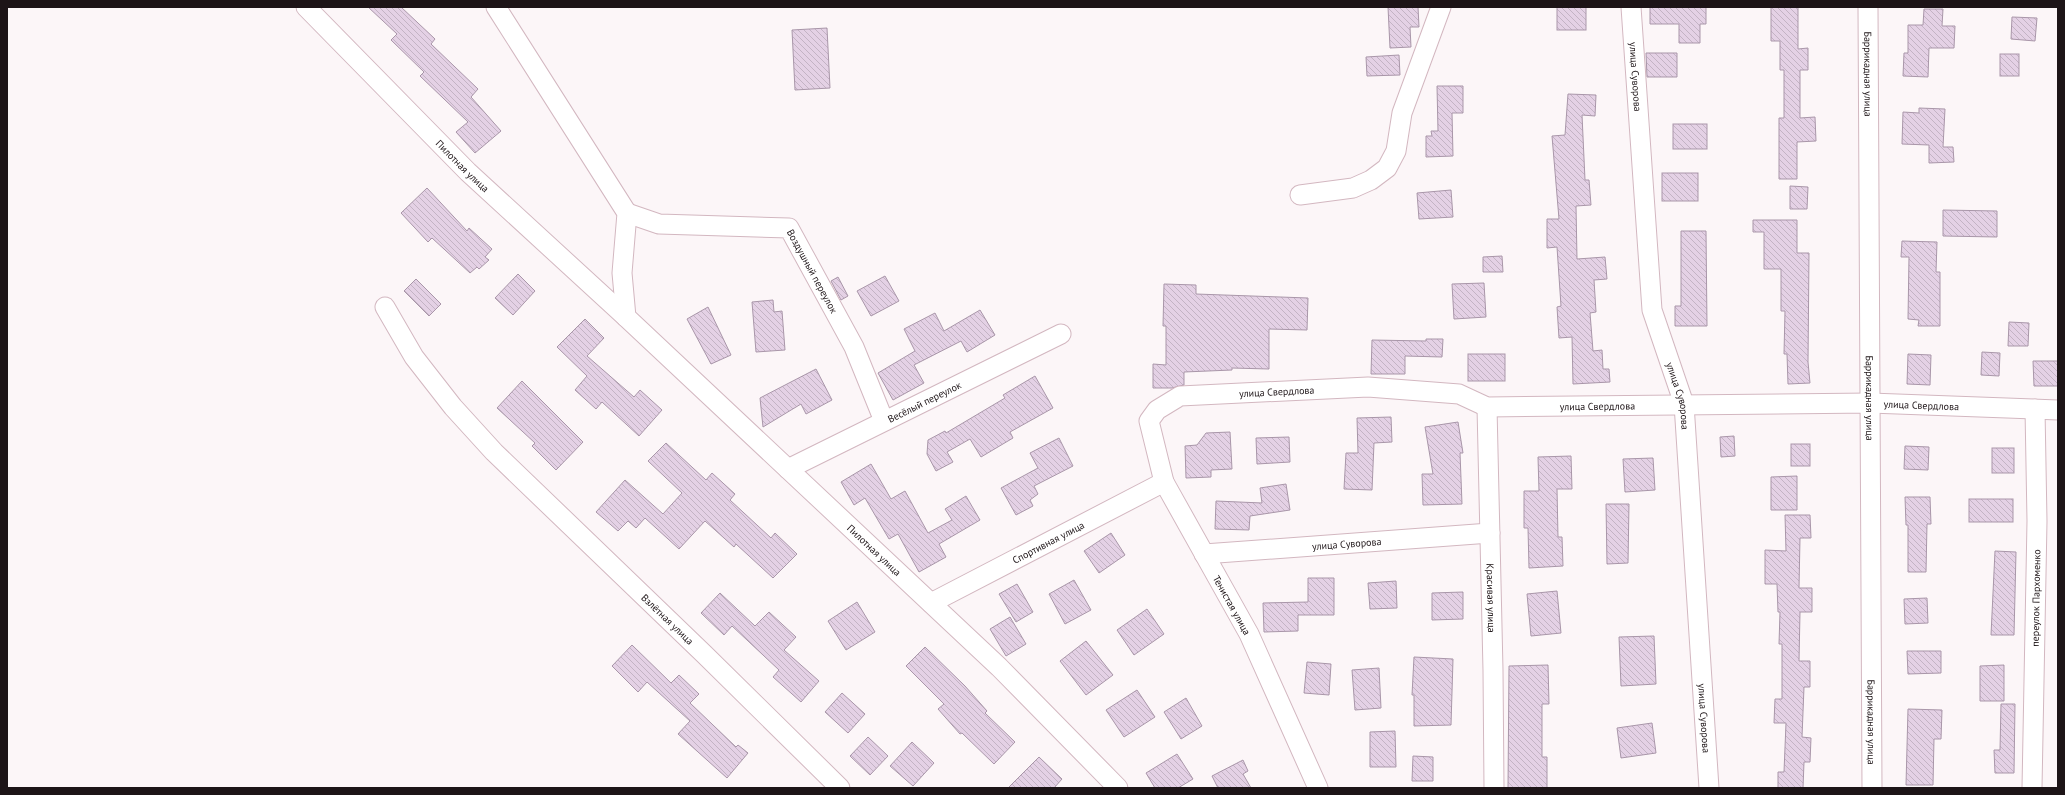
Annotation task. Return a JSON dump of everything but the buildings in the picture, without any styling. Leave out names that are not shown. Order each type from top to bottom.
[{"type":"street","name":"Пилотная улица","points":[[306,7],[468,172],[626,317],[999,667],[1118,788]]},
{"type":"street","points":[[496,7],[627,213],[622,273],[626,317]]},
{"type":"street","points":[[1300,196],[1353,188],[1371,180],[1387,168],[1396,151],[1402,113],[1441,7]]},
{"type":"street","name":"улица Суворова","points":[[1632,7],[1652,310],[1684,404],[1709,788]]},
{"type":"street","name":"Баррикадная улица","points":[[1868,7],[1872,788]]},
{"type":"street","name":"Воздушный переулок","points":[[627,213],[658,224],[789,228],[854,347],[884,421]]},
{"type":"street","name":"Взлётная улица","points":[[385,307],[414,357],[453,407],[494,452],[704,654],[840,788]]},
{"type":"street","name":"Весёлый переулок","points":[[788,469],[1061,334]]},
{"type":"street","name":"улица Свердлова","points":[[1149,421],[1157,410],[1180,396],[1361,388],[1459,394],[1487,407],[1870,403],[2058,410]]},
{"type":"street","name":"Красивая улица","points":[[1487,407],[1494,788]]},
{"type":"street","name":"переулок Пархоменко","points":[[2032,788],[2037,521],[2035,409]]},
{"type":"street","name":"Тенистая улица","points":[[1149,421],[1164,482],[1249,634],[1318,788]]},
{"type":"street","name":"Спортивная улица","points":[[931,603],[1164,482]]},
{"type":"street","name":"улица Суворова","points":[[1204,554],[1490,533]]}]
